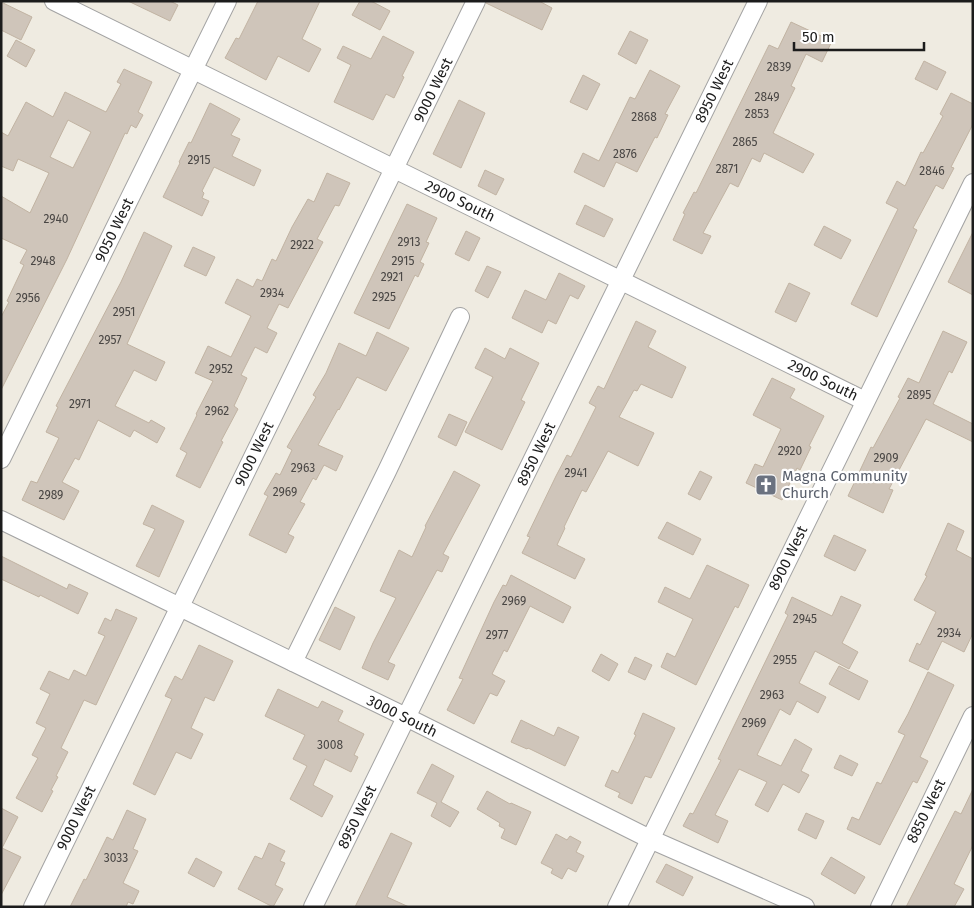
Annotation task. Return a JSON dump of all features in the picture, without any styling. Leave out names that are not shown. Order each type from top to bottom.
[{"type":"street","name":"2900 South","points":[[54,1],[865,401]]},
{"type":"street","name":"9050 West","points":[[1,458],[227,1]]},
{"type":"street","name":"9000 West","points":[[33,907],[476,1]]},
{"type":"street","name":"8950 West","points":[[313,907],[758,1]]},
{"type":"street","name":"8900 West","points":[[617,907],[973,183]]},
{"type":"street","points":[[292,662],[387,471],[460,317]]},
{"type":"street","name":"3000 South","points":[[1,520],[406,717],[650,839],[805,907]]},
{"type":"street","name":"8850 West","points":[[880,907],[973,716]]},
{"type":"building","points":[[128,1],[170,1],[178,5],[170,21]]},
{"type":"building","points":[[258,1],[320,1],[302,39],[321,49],[309,72],[278,56],[266,80],[225,58],[236,38],[239,39]]},
{"type":"building","points":[[360,1],[371,1],[390,11],[380,30],[352,15]]},
{"type":"building","points":[[486,1],[539,1],[552,8],[542,30],[486,3]]},
{"type":"building","points":[[1,2],[32,17],[21,40],[1,30]]},
{"type":"building","points":[[791,22],[832,41],[822,62],[806,54],[791,86],[795,88],[773,133],[814,154],[803,173],[764,153],[760,162],[752,158],[738,187],[730,183],[703,233],[711,236],[702,254],[673,240],[685,214],[683,213],[694,192],[696,193],[769,45],[778,49]]},
{"type":"building","points":[[630,31],[648,40],[636,64],[618,54]]},
{"type":"building","points":[[383,36],[414,52],[394,98],[386,94],[373,120],[334,102],[351,65],[337,58],[343,46],[371,59]]},
{"type":"building","points":[[16,40],[35,50],[26,67],[7,56]]},
{"type":"building","points":[[924,61],[946,72],[937,90],[915,79]]},
{"type":"building","points":[[124,69],[152,82],[138,112],[143,115],[136,128],[131,125],[127,134],[125,133],[67,259],[1,390],[1,317],[24,265],[20,263],[27,250],[1,238],[1,196],[30,213],[49,173],[18,159],[13,171],[1,166],[1,132],[8,136],[26,102],[53,117],[65,92],[106,112],[121,84],[117,82]],"holes":[[[68,120],[91,132],[73,168],[50,157]]]},
{"type":"building","points":[[650,70],[680,86],[665,114],[668,115],[657,138],[655,137],[637,172],[616,162],[604,187],[574,172],[583,153],[599,161],[630,97],[635,99]]},
{"type":"building","points":[[583,75],[600,84],[587,110],[570,102]]},
{"type":"building","points":[[951,93],[973,104],[973,124],[951,167],[954,168],[943,189],[936,185],[913,228],[917,230],[877,317],[851,304],[898,209],[886,203],[897,181],[905,186],[921,152],[923,153],[943,116],[940,114]]},
{"type":"building","points":[[459,100],[485,113],[461,168],[433,154]]},
{"type":"building","points":[[210,103],[240,119],[231,135],[240,139],[232,156],[261,170],[254,186],[214,167],[202,191],[204,193],[202,198],[209,201],[202,216],[163,197]]},
{"type":"building","points":[[485,170],[504,179],[496,195],[478,186]]},
{"type":"building","points":[[327,173],[350,183],[339,206],[335,205],[317,239],[323,242],[288,308],[279,304],[267,328],[277,333],[267,353],[255,347],[241,375],[247,378],[234,406],[238,409],[200,488],[176,476],[187,453],[180,449],[213,381],[195,373],[208,346],[231,357],[251,316],[225,303],[237,279],[253,287],[257,279],[262,281],[272,259],[276,261],[308,199],[314,202]]},
{"type":"building","points":[[407,204],[437,218],[426,242],[429,243],[420,262],[424,264],[418,277],[415,275],[389,329],[354,313]]},
{"type":"building","points":[[585,205],[613,219],[604,237],[576,224]]},
{"type":"building","points":[[824,226],[851,240],[841,259],[814,245]]},
{"type":"building","points":[[466,231],[480,238],[469,261],[455,254]]},
{"type":"building","points":[[144,232],[172,246],[127,344],[165,362],[156,381],[134,370],[115,406],[149,423],[151,420],[165,428],[157,443],[134,430],[130,437],[98,420],[79,460],[75,458],[62,482],[79,491],[64,520],[22,500],[31,481],[37,483],[59,438],[46,432],[58,407],[56,406],[121,282]]},
{"type":"building","points":[[973,232],[973,295],[948,282]]},
{"type":"building","points":[[193,247],[215,257],[206,276],[184,266]]},
{"type":"building","points":[[487,266],[501,272],[488,298],[475,291]]},
{"type":"building","points":[[559,273],[585,286],[578,299],[570,295],[556,324],[548,320],[542,333],[512,318],[525,290],[546,300]]},
{"type":"building","points":[[789,283],[810,293],[796,322],[775,312]]},
{"type":"building","points":[[636,321],[656,331],[648,347],[686,367],[672,398],[641,384],[637,391],[634,390],[619,417],[654,433],[638,466],[608,451],[586,492],[582,490],[557,545],[585,559],[575,579],[522,553],[530,537],[527,536],[556,476],[567,455],[571,457],[596,407],[589,403],[598,386],[604,389]]},
{"type":"building","points":[[943,331],[967,342],[952,373],[949,371],[933,404],[973,424],[973,442],[926,419],[889,489],[893,490],[883,513],[848,496],[871,447],[873,448],[900,398],[898,397],[908,378],[919,383]]},
{"type":"building","points":[[377,332],[409,348],[386,391],[357,377],[318,445],[343,456],[336,471],[324,465],[316,480],[313,478],[300,502],[305,504],[288,534],[294,537],[286,553],[249,535],[268,496],[264,494],[276,473],[280,475],[292,450],[287,447],[316,397],[313,395],[326,373],[339,343],[366,356]]},
{"type":"building","points":[[485,348],[505,359],[510,348],[539,363],[521,400],[525,402],[502,450],[465,432],[493,377],[475,368]]},
{"type":"building","points":[[772,378],[795,389],[790,398],[824,416],[809,446],[811,447],[800,470],[797,468],[782,500],[746,483],[755,464],[763,467],[781,429],[753,415]]},
{"type":"building","points":[[449,414],[467,422],[456,446],[438,437]]},
{"type":"building","points":[[454,471],[480,485],[443,554],[449,557],[442,572],[437,570],[388,662],[395,665],[388,680],[362,668],[396,598],[380,591],[399,550],[412,557],[425,526]]},
{"type":"building","points":[[700,471],[712,477],[700,500],[688,494]]},
{"type":"building","points":[[152,505],[184,521],[159,577],[136,566],[155,529],[143,524]]},
{"type":"building","points":[[667,522],[701,539],[693,555],[658,538]]},
{"type":"building","points":[[948,523],[964,531],[956,550],[973,559],[973,633],[964,652],[942,641],[928,670],[909,661],[917,643],[920,645],[936,612],[914,600],[927,576],[925,575]]},
{"type":"building","points":[[834,535],[866,550],[855,571],[824,556]]},
{"type":"building","points":[[1,556],[67,589],[69,584],[88,593],[78,614],[40,595],[39,597],[1,579]]},
{"type":"building","points":[[707,565],[749,585],[738,608],[735,606],[696,685],[661,667],[667,653],[675,657],[693,619],[658,602],[665,587],[690,599]]},
{"type":"building","points":[[511,575],[571,607],[563,623],[530,606],[507,652],[504,650],[492,674],[505,681],[497,696],[490,693],[474,724],[447,710],[463,679],[459,678],[494,602],[503,585],[506,586]]},
{"type":"building","points":[[841,596],[861,605],[842,643],[858,652],[849,669],[815,651],[799,683],[826,697],[818,713],[797,701],[790,715],[780,709],[757,755],[781,766],[795,739],[812,749],[801,771],[809,775],[799,793],[783,784],[768,812],[755,805],[767,782],[739,769],[715,815],[728,821],[718,843],[683,826],[690,813],[693,814],[721,760],[718,759],[788,615],[785,613],[792,597],[832,616]]},
{"type":"building","points":[[335,607],[355,617],[340,650],[319,640]]},
{"type":"building","points":[[116,609],[137,618],[96,705],[84,700],[61,748],[68,752],[56,776],[58,777],[51,790],[53,791],[42,812],[16,798],[38,758],[32,755],[46,728],[36,723],[50,694],[40,689],[49,671],[69,680],[74,670],[86,676],[105,636],[98,633],[105,618],[111,621]]},
{"type":"building","points":[[199,645],[233,661],[214,701],[205,697],[191,728],[203,734],[191,759],[176,752],[155,795],[133,784],[172,699],[165,696],[175,676],[182,680]]},
{"type":"building","points":[[601,654],[618,664],[609,681],[592,671]]},
{"type":"building","points":[[635,657],[652,665],[645,680],[628,672]]},
{"type":"building","points":[[839,666],[868,681],[859,700],[829,684]]},
{"type":"building","points":[[928,672],[954,685],[920,757],[928,761],[917,783],[913,781],[880,845],[847,829],[852,817],[859,820],[877,782],[881,784],[905,735],[898,732]]},
{"type":"building","points":[[278,689],[318,708],[322,701],[343,711],[338,721],[364,734],[354,755],[358,757],[351,772],[325,759],[313,785],[333,796],[322,817],[290,799],[307,766],[293,759],[305,735],[265,716]]},
{"type":"building","points":[[643,713],[675,728],[651,778],[645,776],[632,804],[618,797],[620,793],[605,786],[612,770],[618,773],[636,735],[634,734]]},
{"type":"building","points":[[521,720],[554,736],[558,727],[579,737],[565,766],[511,742]]},
{"type":"building","points":[[840,755],[858,764],[852,776],[834,768]]},
{"type":"building","points":[[432,764],[454,776],[441,802],[459,812],[450,827],[431,816],[437,803],[417,793]]},
{"type":"building","points":[[973,789],[973,845],[954,884],[964,889],[954,907],[906,907],[955,811],[961,814]]},
{"type":"building","points":[[487,791],[510,804],[531,812],[516,845],[501,838],[505,829],[499,826],[500,823],[477,809]]},
{"type":"building","points":[[1,808],[18,817],[2,848],[21,857],[1,895]]},
{"type":"building","points":[[127,810],[146,819],[133,849],[138,851],[123,883],[139,891],[133,904],[128,902],[126,907],[70,907],[84,879],[86,880],[107,837],[113,840]]},
{"type":"building","points":[[806,813],[824,821],[816,839],[798,830]]},
{"type":"building","points":[[391,833],[412,843],[387,897],[409,907],[355,907]]},
{"type":"building","points":[[556,834],[567,840],[570,836],[581,842],[576,852],[584,856],[576,872],[568,868],[562,879],[551,873],[553,869],[541,863]]},
{"type":"building","points":[[269,843],[285,851],[280,861],[285,863],[275,885],[283,889],[273,907],[238,889],[255,856],[262,859]]},
{"type":"building","points":[[831,857],[865,877],[855,894],[821,874]]},
{"type":"building","points":[[196,858],[222,872],[214,887],[188,873]]},
{"type":"building","points":[[666,864],[693,877],[683,896],[656,882]]},
{"type":"place","name":"Magna Community Church","points":[[766,485]]}]
